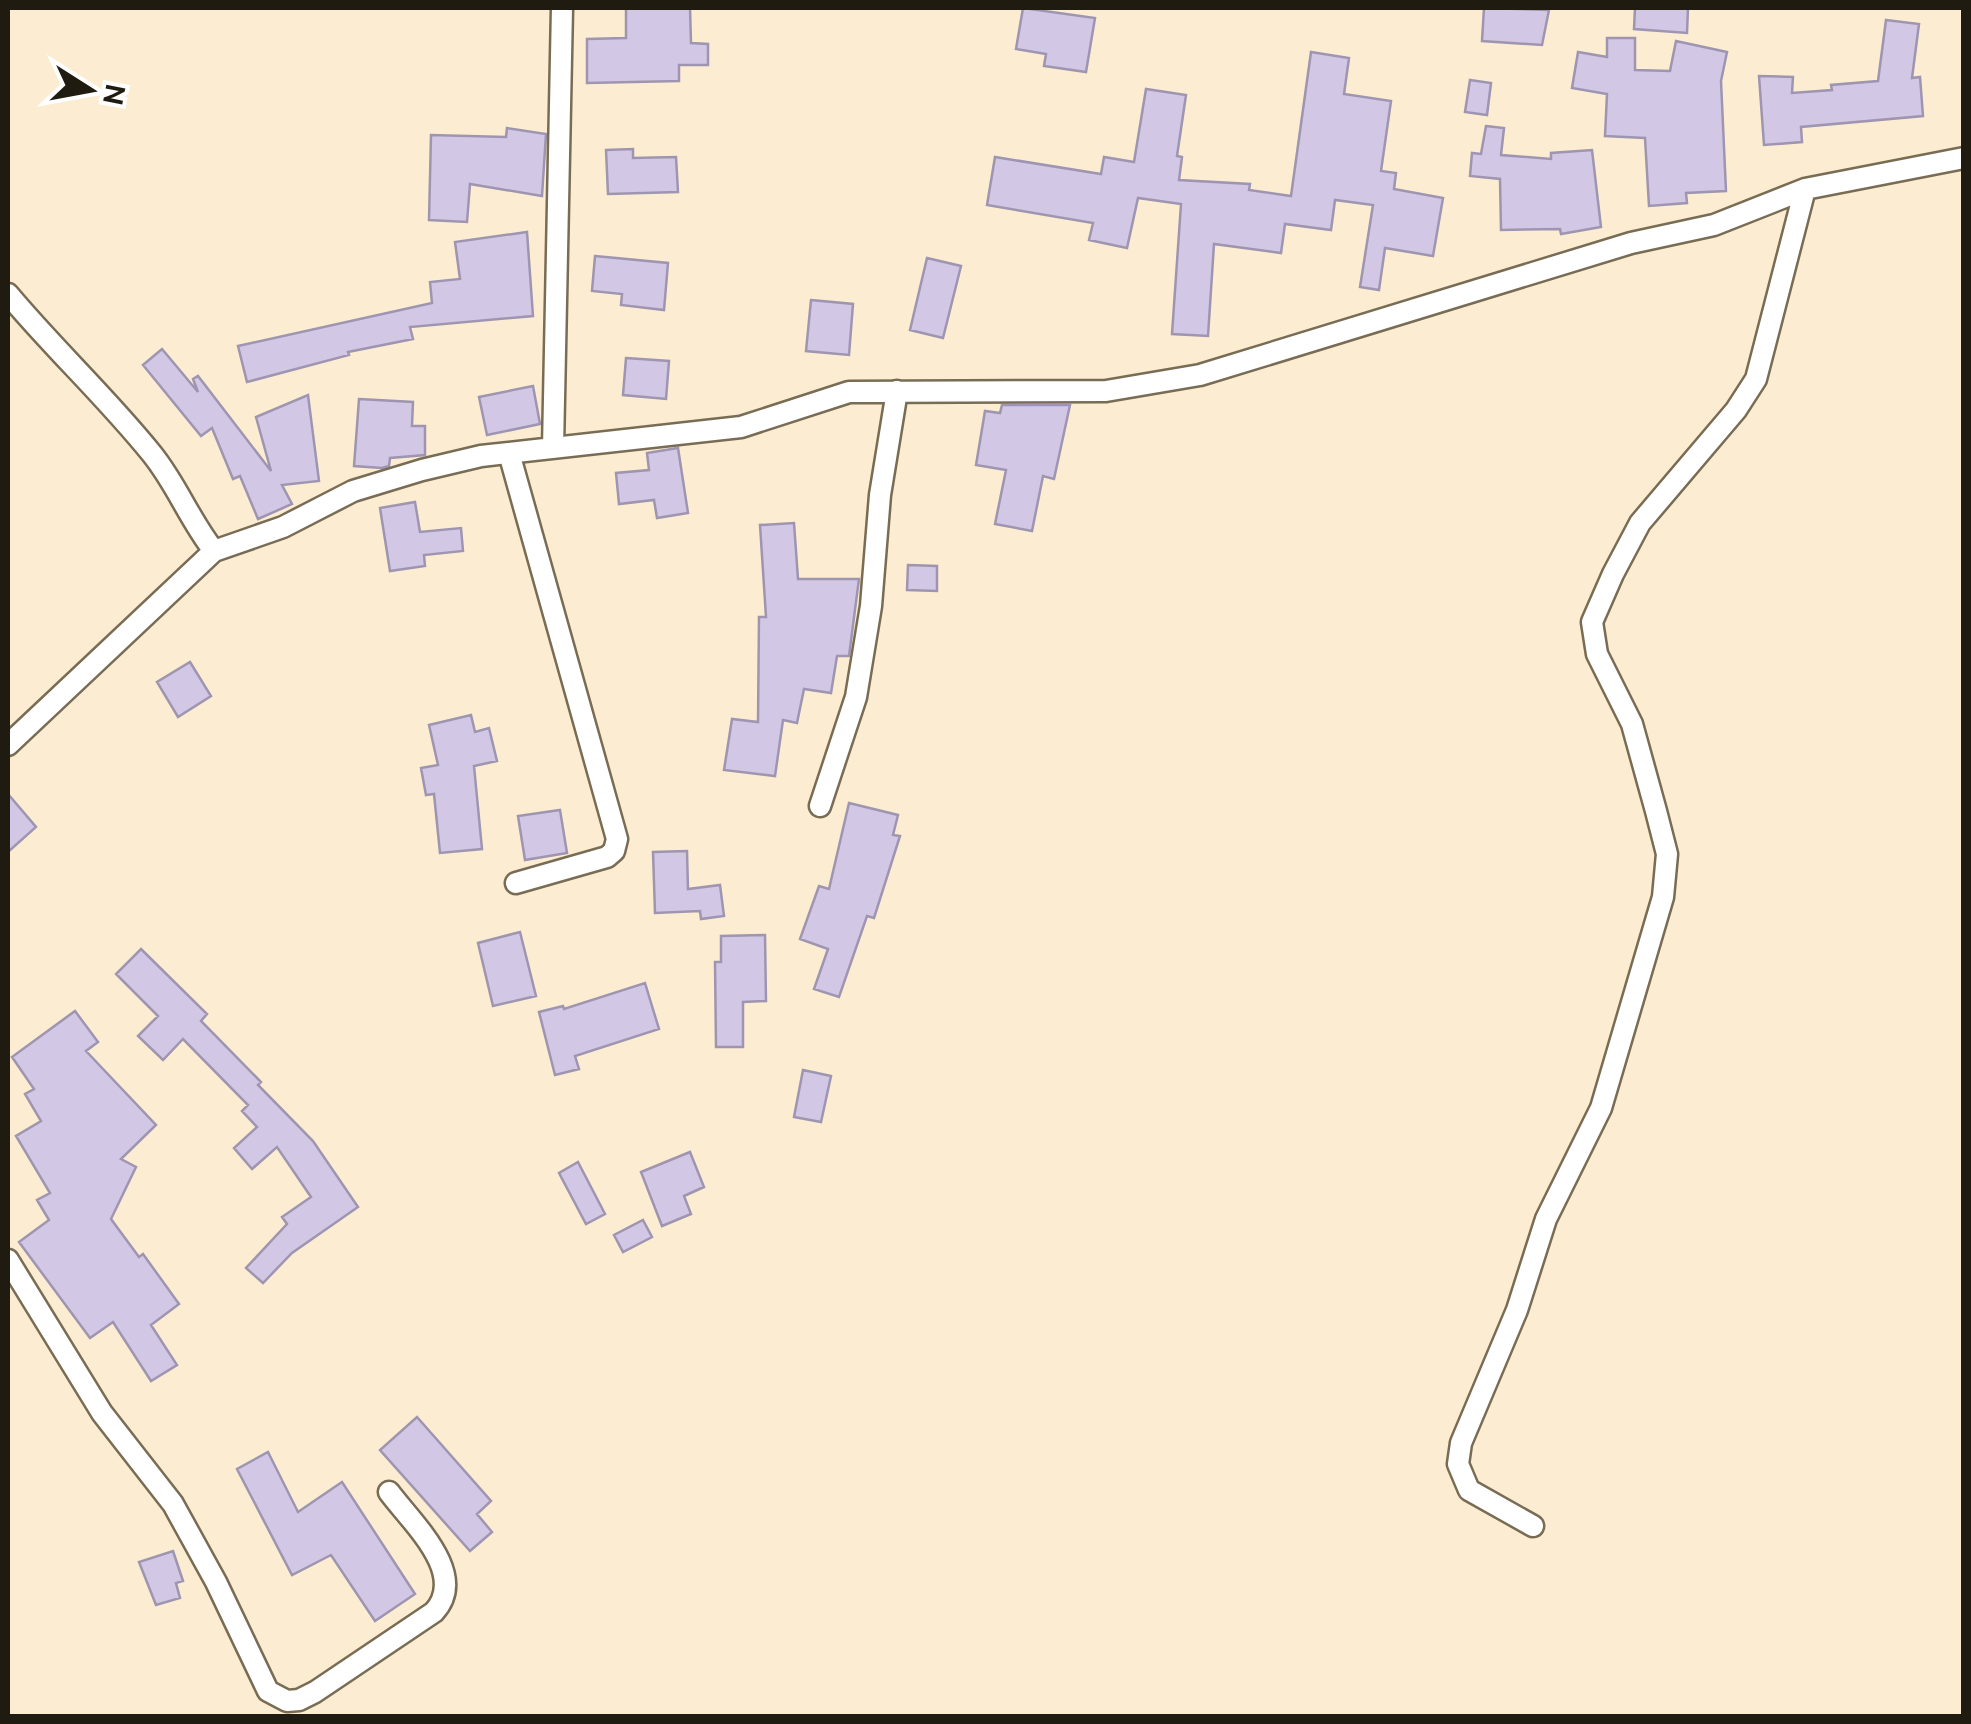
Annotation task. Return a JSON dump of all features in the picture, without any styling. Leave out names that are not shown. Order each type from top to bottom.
[{"type":"street","points":[[553,448],[562,8]]},
{"type":"street","points":[[8,745],[214,550],[284,527],[354,491],[422,470],[481,456],[740,427],[849,392],[1106,390],[1200,376],[1632,242],[1714,224],[1805,188],[1964,158]]},
{"type":"street","points":[[1532,1526],[1468,1490],[1458,1464],[1461,1443],[1517,1310],[1546,1219],[1600,1108],[1663,898],[1666,854],[1632,724],[1597,654],[1592,622],[1640,523],[1736,410],[1756,379],[1805,188]]},
{"type":"street","points":[[8,294],[173,480],[191,522],[214,550]]},
{"type":"street","points":[[820,806],[856,697],[871,606],[880,495],[896,391]]},
{"type":"street","points":[[509,454],[617,839],[607,857],[516,883]]},
{"type":"street","points":[[8,1260],[102,1413],[174,1504],[216,1582],[254,1667],[268,1691],[278,1698],[299,1700],[315,1692],[444,1602],[447,1580],[439,1560],[389,1492]]},
{"type":"building","points":[[626,8],[690,8],[691,43],[708,44],[708,65],[679,65],[679,81],[587,83],[587,39],[626,38]]},
{"type":"building","points":[[1023,8],[1095,18],[1086,72],[1044,66],[1046,54],[1016,49]]},
{"type":"building","points":[[1484,8],[1549,10],[1542,45],[1482,41]]},
{"type":"building","points":[[1635,8],[1688,8],[1687,33],[1634,29]]},
{"type":"building","points":[[1886,20],[1919,24],[1912,78],[1920,77],[1923,116],[1801,127],[1802,142],[1764,145],[1759,76],[1793,77],[1792,93],[1878,81]]},
{"type":"building","points":[[1607,38],[1635,38],[1635,70],[1670,71],[1676,41],[1727,52],[1721,81],[1726,191],[1686,193],[1687,203],[1649,206],[1645,138],[1605,136],[1607,94],[1572,88],[1578,52],[1607,57]]},
{"type":"building","points":[[1311,52],[1349,58],[1344,94],[1391,101],[1381,171],[1396,173],[1394,189],[1443,198],[1433,256],[1385,248],[1379,290],[1360,287],[1373,205],[1335,200],[1331,230],[1285,224],[1281,253],[1214,244],[1208,336],[1172,334],[1181,204],[1138,198],[1127,248],[1089,240],[1093,223],[987,205],[995,157],[1101,174],[1104,157],[1134,162],[1146,89],[1186,95],[1177,156],[1182,157],[1179,180],[1250,184],[1249,190],[1291,196]]},
{"type":"building","points":[[1470,80],[1491,83],[1487,115],[1465,112]]},
{"type":"building","points":[[1486,126],[1504,128],[1501,155],[1551,159],[1551,153],[1592,150],[1601,227],[1561,234],[1560,229],[1501,230],[1500,179],[1470,176],[1472,153],[1481,154]]},
{"type":"building","points":[[507,128],[546,134],[542,196],[470,184],[467,222],[429,220],[431,135],[506,137]]},
{"type":"building","points":[[633,149],[633,158],[676,157],[678,192],[608,194],[606,150]]},
{"type":"building","points":[[527,232],[533,316],[410,327],[413,339],[348,352],[349,355],[247,382],[238,346],[432,303],[430,282],[460,279],[455,242]]},
{"type":"building","points":[[595,256],[668,263],[664,310],[621,305],[622,294],[592,291]]},
{"type":"building","points":[[927,258],[961,266],[943,338],[910,330]]},
{"type":"building","points":[[811,300],[853,304],[849,355],[806,351]]},
{"type":"building","points":[[162,349],[198,392],[193,379],[198,376],[271,471],[256,417],[308,395],[319,481],[282,485],[292,504],[258,519],[240,476],[233,479],[212,428],[201,436],[143,365]]},
{"type":"building","points":[[626,358],[669,361],[666,399],[623,395]]},
{"type":"building","points":[[533,386],[540,424],[487,435],[479,397]]},
{"type":"building","points":[[359,399],[413,402],[412,426],[425,426],[425,455],[390,458],[389,466],[382,468],[354,466]]},
{"type":"building","points":[[1002,405],[1070,405],[1054,479],[1043,476],[1032,531],[995,524],[1006,470],[976,465],[985,411],[1000,413]]},
{"type":"building","points":[[678,448],[688,513],[657,518],[654,500],[619,504],[616,473],[649,470],[647,453]]},
{"type":"building","points":[[415,502],[420,532],[461,528],[463,551],[424,555],[425,566],[390,571],[380,508]]},
{"type":"building","points":[[794,523],[798,579],[859,579],[849,656],[837,656],[831,693],[804,689],[797,723],[783,720],[775,776],[724,770],[732,719],[758,722],[759,617],[766,617],[760,525]]},
{"type":"building","points":[[908,565],[937,566],[937,591],[907,590]]},
{"type":"building","points":[[190,662],[211,696],[178,717],[157,682]]},
{"type":"building","points":[[471,715],[475,732],[489,728],[497,761],[474,766],[482,849],[440,853],[434,794],[426,795],[421,768],[438,765],[429,725]]},
{"type":"building","points":[[8,794],[36,827],[8,852]]},
{"type":"building","points":[[849,803],[898,815],[893,835],[900,836],[874,918],[867,916],[839,997],[814,989],[828,949],[800,939],[819,886],[829,889]]},
{"type":"building","points":[[560,810],[567,853],[525,860],[518,816]]},
{"type":"building","points":[[687,851],[688,889],[720,885],[724,916],[701,919],[700,911],[655,913],[653,852]]},
{"type":"building","points":[[520,932],[536,996],[493,1006],[478,943]]},
{"type":"building","points":[[765,935],[766,1001],[743,1002],[743,1047],[716,1047],[715,962],[721,962],[721,936]]},
{"type":"building","points":[[141,949],[207,1014],[201,1021],[313,1141],[358,1207],[292,1253],[263,1283],[246,1268],[287,1224],[282,1217],[311,1197],[277,1147],[252,1169],[234,1148],[257,1127],[242,1111],[248,1105],[183,1039],[163,1060],[138,1036],[158,1016],[116,974]]},
{"type":"building","points":[[645,983],[659,1029],[575,1056],[579,1069],[555,1075],[539,1012],[563,1006],[564,1009]]},
{"type":"building","points":[[75,1011],[98,1042],[86,1051],[156,1125],[121,1159],[136,1167],[111,1219],[139,1257],[143,1254],[179,1304],[151,1325],[177,1365],[151,1381],[113,1322],[90,1338],[19,1242],[49,1220],[37,1200],[50,1193],[16,1136],[41,1121],[25,1094],[34,1089],[12,1057]]},
{"type":"building","points":[[803,1070],[831,1076],[821,1122],[794,1117]]},
{"type":"building","points":[[690,1152],[704,1187],[684,1196],[691,1214],[662,1226],[641,1172]]},
{"type":"building","points":[[578,1162],[605,1214],[586,1224],[559,1173]]},
{"type":"building","points":[[643,1220],[652,1237],[623,1252],[614,1235]]},
{"type":"building","points":[[417,1417],[491,1501],[477,1514],[492,1532],[470,1551],[380,1450]]},
{"type":"building","points":[[268,1452],[298,1512],[342,1482],[415,1594],[375,1621],[331,1555],[292,1575],[237,1469]]},
{"type":"building","points":[[173,1551],[183,1581],[176,1583],[180,1598],[156,1605],[139,1562]]}]
